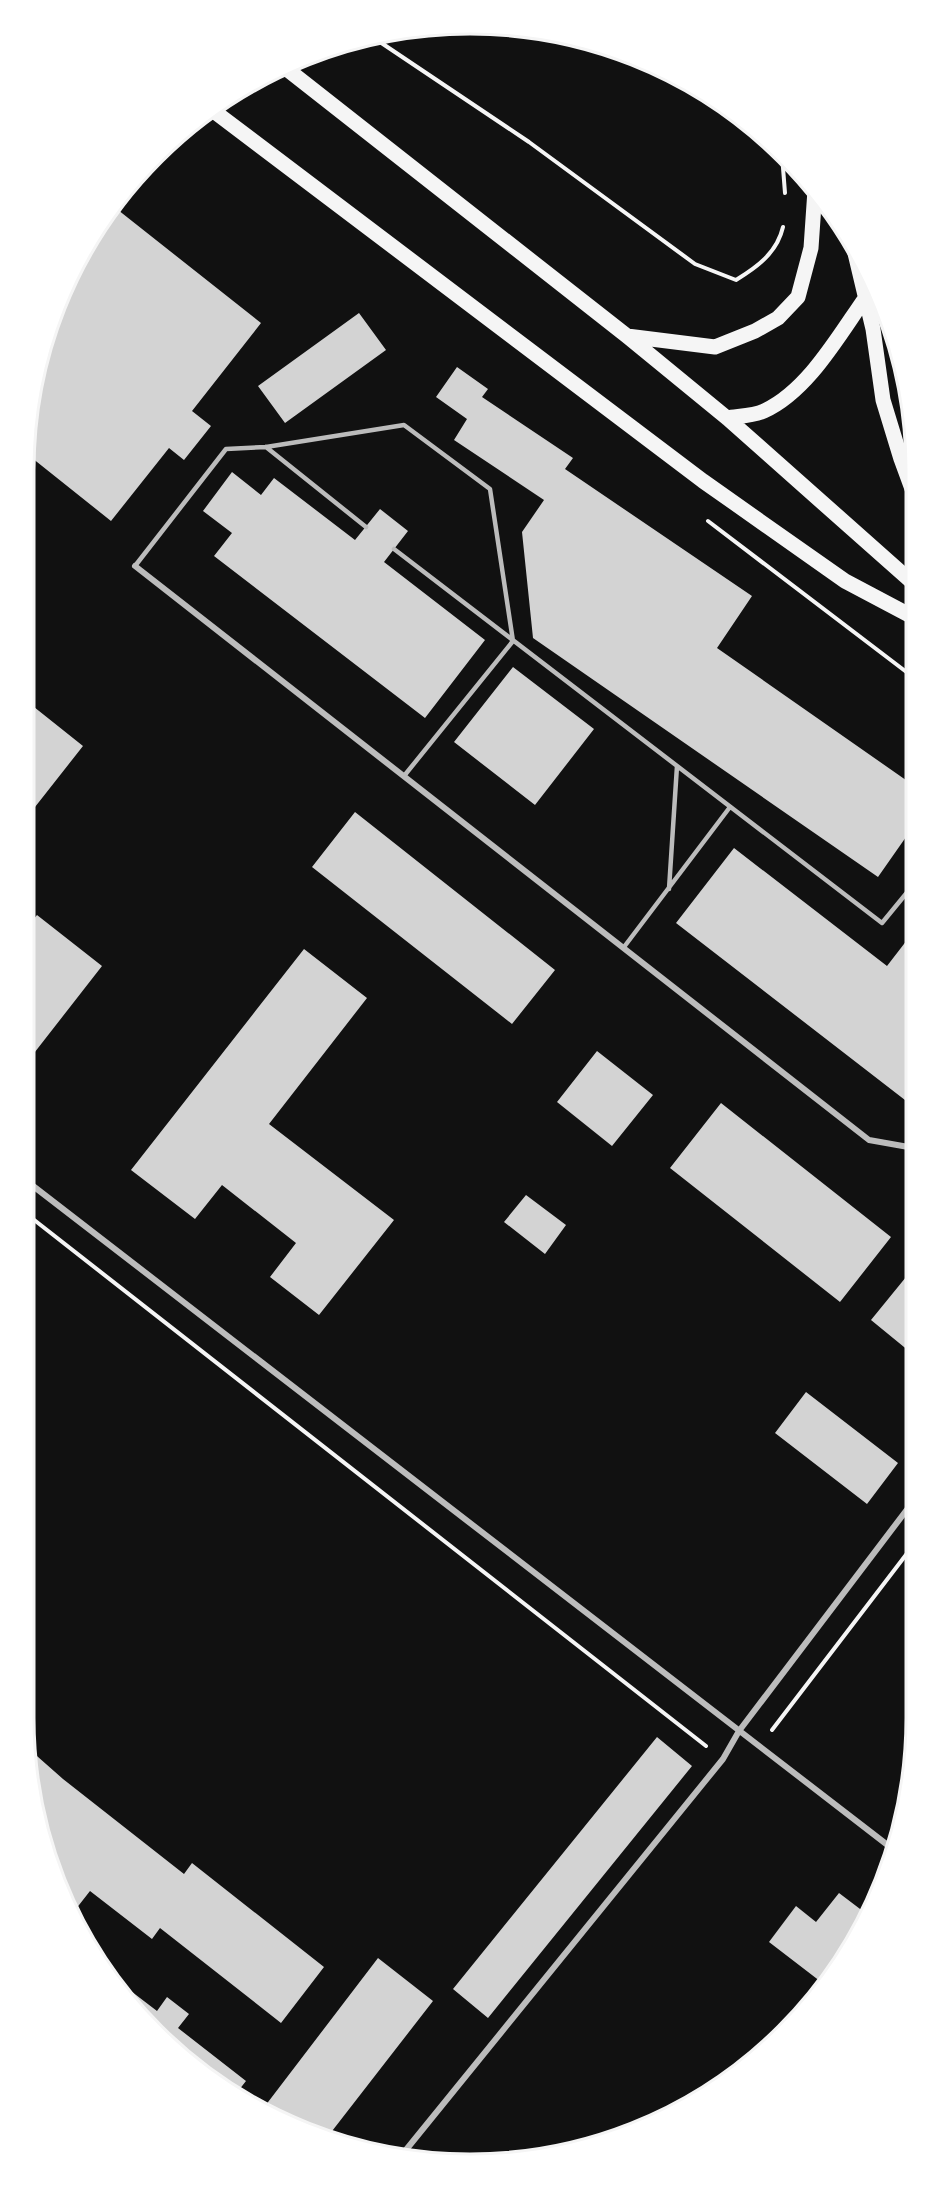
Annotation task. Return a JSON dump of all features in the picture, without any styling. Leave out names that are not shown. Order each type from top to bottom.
[{"type":"main road","points":[[292,73],[627,336],[727,418],[906,577]]},
{"type":"main road","points":[[218,115],[703,481],[845,580],[906,613]]},
{"type":"main road","points":[[627,336],[715,347],[755,331],[778,318],[798,297],[811,248],[814,203]]},
{"type":"main road","points":[[861,277],[883,400],[906,473]]},
{"type":"main road","points":[[727,418],[763,412],[794,391],[824,358],[866,297]]},
{"type":"street","points":[[135,566],[869,1140],[906,1147]]},
{"type":"street","points":[[34,1187],[887,1844]]},
{"type":"street","points":[[407,2149],[723,1759],[739,1731],[906,1511]]},
{"type":"lane","points":[[135,566],[226,449],[266,447],[404,425],[490,489],[513,641],[404,776]]},
{"type":"lane","points":[[266,447],[366,527]]},
{"type":"lane","points":[[394,549],[882,923],[906,894]]},
{"type":"lane","points":[[669,889],[677,766]]},
{"type":"lane","points":[[624,947],[730,807]]},
{"type":"path","points":[[382,44],[529,142],[695,264],[736,280],[758,266],[780,241],[784,222]]},
{"type":"path","points":[[783,168],[786,203]]},
{"type":"path","points":[[34,1220],[723,1759]]},
{"type":"path","points":[[774,1758],[771,1731],[906,1555]]},
{"type":"building","points":[[120,211],[261,323],[192,411],[211,426],[184,460],[169,448],[111,521],[34,460],[43,385],[58,330],[79,277]]},
{"type":"building","points":[[359,313],[386,350],[285,423],[258,386]]},
{"type":"building","points":[[457,367],[488,389],[482,397],[573,458],[565,469],[752,596],[717,648],[906,780],[906,837],[878,877],[533,638],[522,532],[544,500],[454,440],[467,419],[436,397]]},
{"type":"building","points":[[232,472],[261,495],[274,478],[355,540],[380,509],[408,531],[384,562],[485,640],[425,718],[214,556],[232,533],[203,511]]},
{"type":"building","points":[[513,667],[594,729],[535,805],[454,742]]},
{"type":"building","points":[[34,707],[83,746],[34,808]]},
{"type":"building","points":[[355,812],[555,970],[512,1024],[312,867]]},
{"type":"building","points":[[734,848],[887,966],[906,941],[906,1101],[676,923]]},
{"type":"building","points":[[37,915],[102,966],[34,1053],[34,919]]},
{"type":"building","points":[[304,949],[367,998],[269,1124],[394,1220],[319,1315],[270,1277],[296,1243],[222,1185],[195,1219],[131,1170]]},
{"type":"building","points":[[597,1051],[653,1095],[612,1146],[557,1102]]},
{"type":"building","points":[[721,1103],[891,1237],[840,1302],[670,1168]]},
{"type":"building","points":[[526,1195],[566,1225],[545,1254],[504,1222]]},
{"type":"building","points":[[906,1277],[906,1349],[871,1320]]},
{"type":"building","points":[[806,1392],[898,1463],[867,1504],[775,1433]]},
{"type":"building","points":[[657,1737],[692,1766],[488,2018],[453,1989]]},
{"type":"building","points":[[36,1755],[184,1874],[192,1863],[324,1967],[281,2023],[160,1928],[152,1939],[90,1891],[77,1907],[49,1831]]},
{"type":"building","points":[[839,1893],[861,1910],[818,1980],[769,1942],[796,1906],[816,1922]]},
{"type":"building","points":[[378,1958],[433,2001],[332,2131],[267,2103]]},
{"type":"building","points":[[131,1991],[157,2011],[167,1997],[189,2014],[178,2028],[246,2081],[241,2088],[205,2064],[162,2026]]}]
